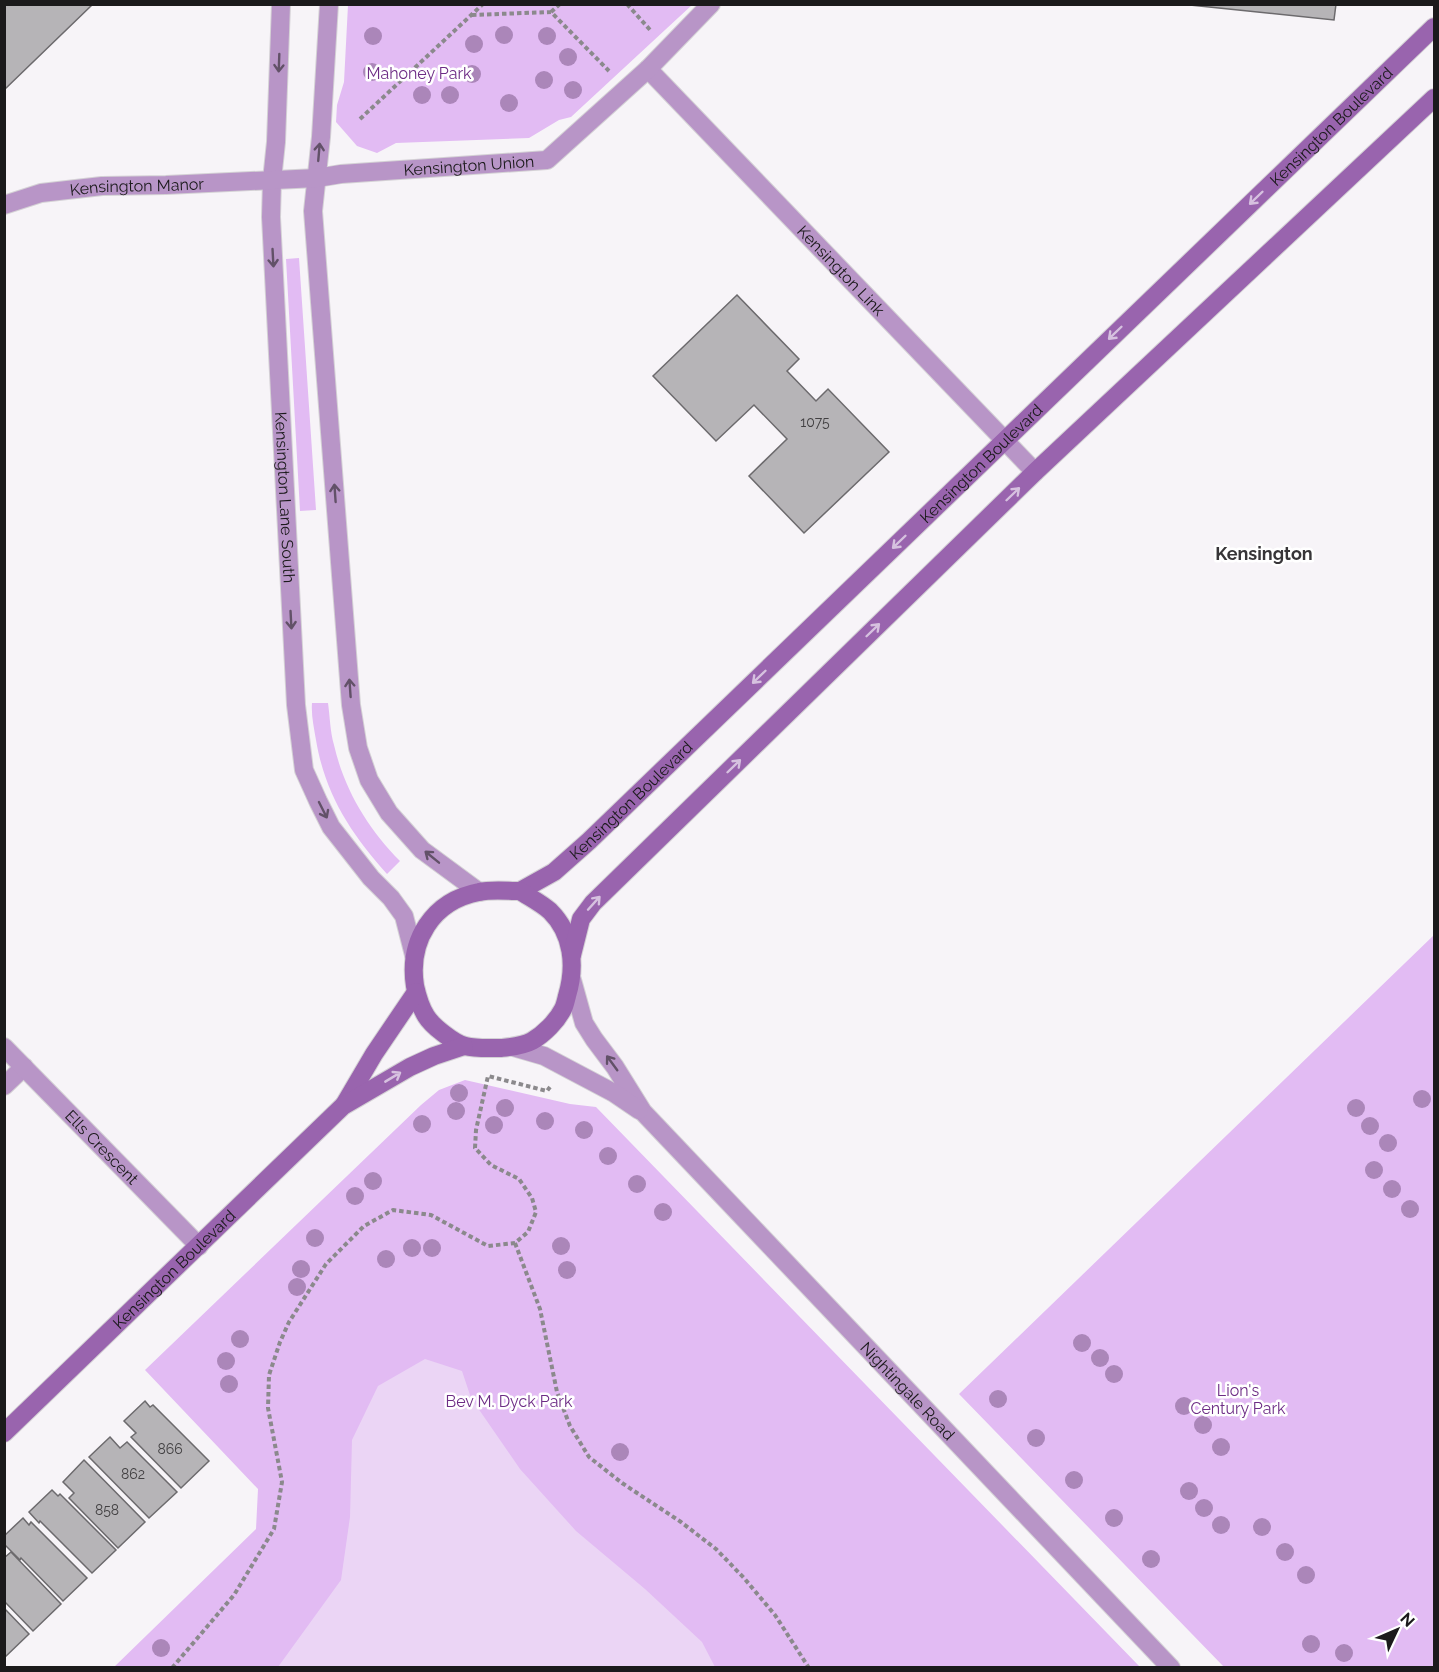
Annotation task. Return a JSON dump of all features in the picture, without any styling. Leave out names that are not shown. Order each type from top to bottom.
[{"type":"street","name":"Kensington Lane South","points":[[281,4],[271,217],[296,705],[304,770],[331,827],[404,916],[414,955]]},
{"type":"street","points":[[329,4],[314,211],[351,705],[358,748],[369,780],[389,813],[422,850],[479,892]]},
{"type":"street","name":"Kensington Union","points":[[272,180],[547,160],[648,69],[711,4]]},
{"type":"street","name":"Kensington Boulevard","points":[[520,891],[554,872],[589,841],[1434,27]]},
{"type":"street","name":"Kensington Link","points":[[648,69],[1035,472]]},
{"type":"street","points":[[572,955],[564,930],[550,911],[520,891],[479,892],[453,901],[434,916],[421,934],[414,955],[413,974],[416,992],[426,1017],[444,1034],[464,1046],[513,1047],[531,1042],[549,1027],[564,1008],[572,980],[572,955],[581,919],[593,903],[1035,472],[1434,98]]},
{"type":"street","name":"Kensington Manor","points":[[4,205],[41,192],[102,186],[272,180]]},
{"type":"street","name":"Nightingale Road","points":[[572,980],[584,1023],[644,1112],[1171,1668]]},
{"type":"street","name":"Kensington Boulevard","points":[[343,1107],[378,1047],[416,992]]},
{"type":"street","name":"Kensington Boulevard","points":[[4,1433],[343,1107],[410,1067],[464,1046]]},
{"type":"street","name":"Ells Crescent","points":[[4,1047],[199,1246]]},
{"type":"street","name":"Nightingale Road","points":[[513,1047],[544,1056],[614,1093],[644,1112]]},
{"type":"street","points":[[4,1086],[24,1067]]},
{"type":"path","points":[[360,120],[483,4]]},
{"type":"path","points":[[472,15],[552,12],[560,4]]},
{"type":"path","points":[[627,4],[667,49]]},
{"type":"path","points":[[552,12],[593,53],[625,90]]},
{"type":"path","points":[[172,1668],[234,1594],[274,1529],[282,1482],[268,1408],[269,1375],[289,1322],[326,1264],[364,1226],[393,1210],[431,1215],[488,1246],[515,1243],[528,1232],[536,1212],[532,1198],[519,1179],[491,1165],[475,1148],[476,1130],[488,1076],[547,1091],[554,1079]]},
{"type":"path","points":[[515,1243],[540,1309],[558,1392],[570,1426],[589,1457],[716,1549],[775,1615],[809,1668]]},
{"type":"green space","name":"Mahoney Park","points":[[348,4],[692,5],[571,117],[559,120],[529,138],[396,143],[377,153],[357,146],[336,122],[337,105],[344,82]]},
{"type":"green space","points":[[299,258],[316,510],[300,511],[286,259]]},
{"type":"green space","points":[[312,703],[328,703],[338,761],[351,793],[378,836],[400,861],[387,874],[362,844],[333,796],[320,760]]},
{"type":"green space","name":"Lion's Century Park","points":[[1434,935],[1434,1667],[1224,1667],[959,1394]]},
{"type":"green space","name":"Bev M. Dyck Park","points":[[465,1080],[570,1104],[596,1107],[1140,1667],[113,1668],[256,1529],[258,1489],[145,1370],[421,1105],[439,1090]]},
{"type":"shaded area","points":[[425,1359],[462,1371],[471,1398],[520,1469],[576,1531],[645,1589],[702,1642],[715,1667],[278,1667],[341,1580],[350,1517],[352,1440],[378,1386]]},
{"type":"building","points":[[4,4],[93,4],[4,90]]},
{"type":"building","points":[[1180,4],[1336,4],[1334,20]]},
{"type":"building","points":[[737,295],[799,359],[787,371],[816,401],[828,389],[889,452],[804,533],[749,476],[787,439],[754,405],[716,441],[653,376]]},
{"type":"building","points":[[145,1401],[150,1407],[153,1405],[209,1461],[181,1488],[131,1437],[136,1433],[124,1421]]},
{"type":"building","points":[[110,1437],[120,1448],[127,1442],[177,1492],[149,1518],[89,1457]]},
{"type":"building","points":[[84,1460],[145,1522],[118,1548],[69,1498],[74,1493],[63,1482]]},
{"type":"building","points":[[52,1490],[58,1496],[60,1494],[116,1550],[92,1573],[29,1512]]},
{"type":"building","points":[[23,1518],[29,1525],[31,1522],[87,1578],[63,1601],[4,1544],[4,1536]]},
{"type":"building","points":[[11,1552],[61,1604],[33,1631],[4,1601],[4,1558]]},
{"type":"building","points":[[4,1608],[29,1634],[4,1658]]},
{"type":"district","name":"Kensington","points":[[1264,554]]}]
